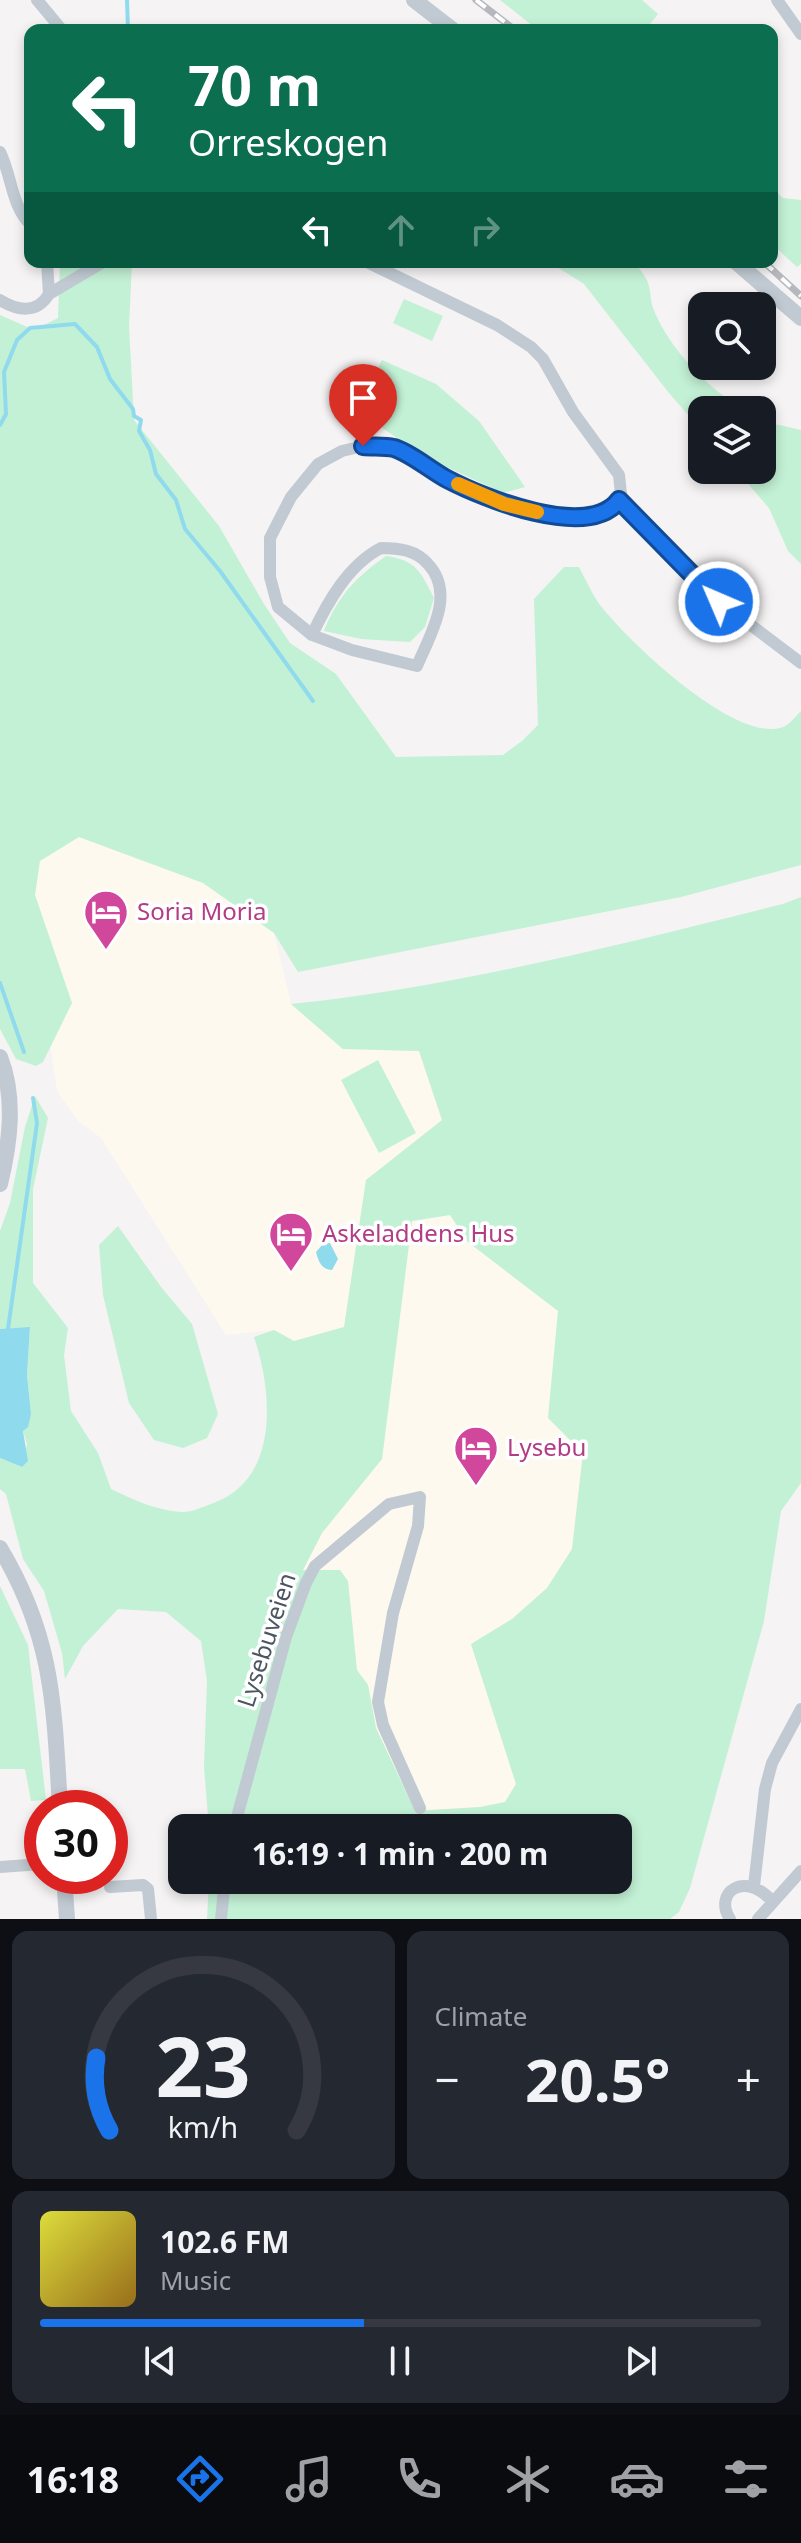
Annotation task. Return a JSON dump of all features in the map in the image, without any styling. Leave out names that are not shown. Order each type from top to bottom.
[{"type":"street","points":[[37,0],[57,24]]},
{"type":"street","points":[[414,0],[445,24]]},
{"type":"street","points":[[777,0],[801,34]]},
{"type":"street","points":[[0,152],[16,205],[24,216]]},
{"type":"street","points":[[47,268],[49,294]]},
{"type":"street","points":[[0,300],[21,310],[29,309],[93,268]]},
{"type":"street","points":[[312,635],[324,609],[356,566],[381,548],[396,548],[420,556],[437,576],[441,589],[440,604],[417,666],[352,650],[312,635],[278,607],[270,577],[270,538],[291,497],[318,464],[342,451],[363,446],[396,449],[450,481],[504,504],[570,517],[592,517],[605,513],[621,494],[619,475],[573,412],[543,359],[531,347],[497,325],[379,268]]},
{"type":"street","points":[[743,268],[801,318]]},
{"type":"street","points":[[619,500],[710,594],[801,663]]},
{"type":"street","points":[[0,1057],[8,1089],[10,1117],[0,1184]]},
{"type":"street","name":"Lysebuveien","points":[[238,1814],[286,1637],[315,1566],[389,1504],[420,1497],[418,1526],[393,1613],[378,1702],[383,1725],[420,1808]]},
{"type":"street","points":[[0,1548],[30,1605],[45,1657],[53,1708],[59,1790]]},
{"type":"street","points":[[754,1886],[765,1789],[772,1763],[801,1709]]},
{"type":"street","points":[[0,1859],[0,1867],[24,1865]]},
{"type":"street","points":[[758,1919],[801,1871]]},
{"type":"street","points":[[128,1886],[143,1885],[148,1889],[151,1919]]},
{"type":"street","points":[[730,1919],[725,1905],[728,1895],[735,1888],[754,1886],[772,1901]]},
{"type":"street","points":[[65,1894],[67,1919]]},
{"type":"street","points":[[221,1919],[224,1894]]},
{"type":"shaded area","name":"Soria Moria","points":[[79,837],[203,883],[274,933],[291,1004],[342,1049],[419,1051],[442,1120],[366,1180],[344,1327],[294,1341],[274,1330],[226,1335],[101,1138],[78,1121],[57,1091],[50,1044],[72,1003],[35,895],[39,861]]},
{"type":"shaded area","name":"Lysebu","points":[[450,1215],[468,1242],[558,1311],[548,1418],[583,1453],[572,1549],[547,1588],[512,1619],[471,1644],[516,1784],[505,1802],[480,1807],[415,1811],[376,1728],[368,1685],[357,1671],[348,1581],[303,1570],[322,1533],[382,1459],[412,1221]]},
{"type":"green space","points":[[500,0],[642,0],[658,14],[650,24],[530,24]]},
{"type":"green space","points":[[778,193],[783,198],[801,200],[801,264],[797,267],[778,250]]},
{"type":"green space","points":[[60,268],[132,268],[129,326],[134,420],[219,526],[290,643],[336,674],[396,757],[503,755],[538,725],[534,599],[564,567],[579,567],[597,601],[633,641],[657,664],[712,706],[738,720],[763,728],[783,727],[801,711],[801,865],[681,897],[298,972],[274,933],[203,883],[79,837],[40,861],[35,895],[72,1003],[43,1062],[36,1066],[16,1059],[0,1029],[0,315],[34,330],[58,318]]},
{"type":"green space","points":[[559,268],[639,268],[647,280],[652,305],[660,323],[688,362],[688,380],[705,380],[724,396],[688,396],[688,415],[584,284]]},
{"type":"green space","points":[[404,299],[443,316],[432,341],[393,323]]},
{"type":"green space","points":[[382,360],[436,384],[479,421],[525,487],[503,493],[423,456],[378,425],[351,419]]},
{"type":"green space","points":[[776,424],[801,430],[801,564],[788,551],[769,508],[748,484],[776,484]]},
{"type":"green space","points":[[386,556],[411,564],[425,581],[434,598],[425,627],[410,642],[361,639],[324,631],[335,607],[349,588]]},
{"type":"green space","points":[[801,897],[801,1483],[781,1511],[764,1621],[690,1888],[679,1912],[670,1919],[207,1919],[208,1894],[632,1894],[632,1814],[208,1814],[204,1767],[207,1681],[201,1641],[166,1612],[118,1609],[83,1646],[65,1679],[62,1653],[44,1591],[23,1559],[6,1494],[0,1489],[0,1458],[22,1467],[27,1444],[23,1431],[31,1414],[27,1375],[30,1328],[0,1329],[0,1231],[10,1203],[25,1127],[35,1096],[48,1118],[33,1189],[33,1283],[68,1328],[64,1355],[71,1411],[98,1453],[111,1489],[162,1509],[193,1511],[233,1493],[250,1476],[260,1456],[266,1433],[267,1408],[265,1383],[254,1337],[274,1330],[294,1341],[344,1327],[366,1180],[442,1120],[419,1051],[343,1049],[291,1004],[415,987],[600,949]],"holes":[[[450,1215],[468,1242],[558,1311],[548,1418],[583,1453],[572,1549],[547,1588],[512,1619],[471,1644],[516,1784],[505,1802],[480,1807],[415,1811],[376,1728],[368,1685],[357,1670],[348,1581],[340,1570],[303,1570],[322,1533],[382,1459],[412,1221]]]},
{"type":"green space","points":[[378,1060],[416,1133],[379,1153],[341,1080]]},
{"type":"green space","points":[[118,1226],[161,1287],[192,1324],[218,1414],[207,1438],[183,1448],[154,1440],[129,1403],[103,1295],[99,1245]]},
{"type":"green space","points":[[0,1586],[28,1645],[45,1790],[29,1790],[25,1769],[0,1769]]},
{"type":"water","points":[[330,1243],[338,1259],[332,1270],[321,1264],[316,1252],[323,1244]]},
{"type":"water","points":[[30,1327],[27,1375],[31,1414],[28,1427],[23,1431],[28,1461],[22,1467],[0,1458],[0,1329]]},
{"type":"waterway","points":[[127,0],[128,24]]},
{"type":"waterway","points":[[0,425],[6,414],[4,372],[17,340],[30,328],[75,324],[97,347],[110,379],[133,409],[134,416],[141,420],[139,431],[150,450],[156,474],[176,500],[185,529],[220,571],[313,701]]},
{"type":"waterway","points":[[0,983],[24,1052]]},
{"type":"waterway","points":[[8,1329],[37,1123],[33,1098]]},
{"type":"railway","points":[[476,0],[507,24]]},
{"type":"railway","points":[[771,268],[801,296]]},
{"type":"slow traffic","points":[[458,484],[504,504],[537,512]]},
{"type":"place","name":"Soria Moria","points":[[106,951]]},
{"type":"place","name":"Askeladdens Hus","points":[[291,1273]]},
{"type":"place","name":"Lysebu","points":[[476,1487]]},
{"type":"route","points":[[363,446],[396,449],[450,481],[504,504],[539,512],[592,517],[605,513],[619,500],[719,602]]}]
